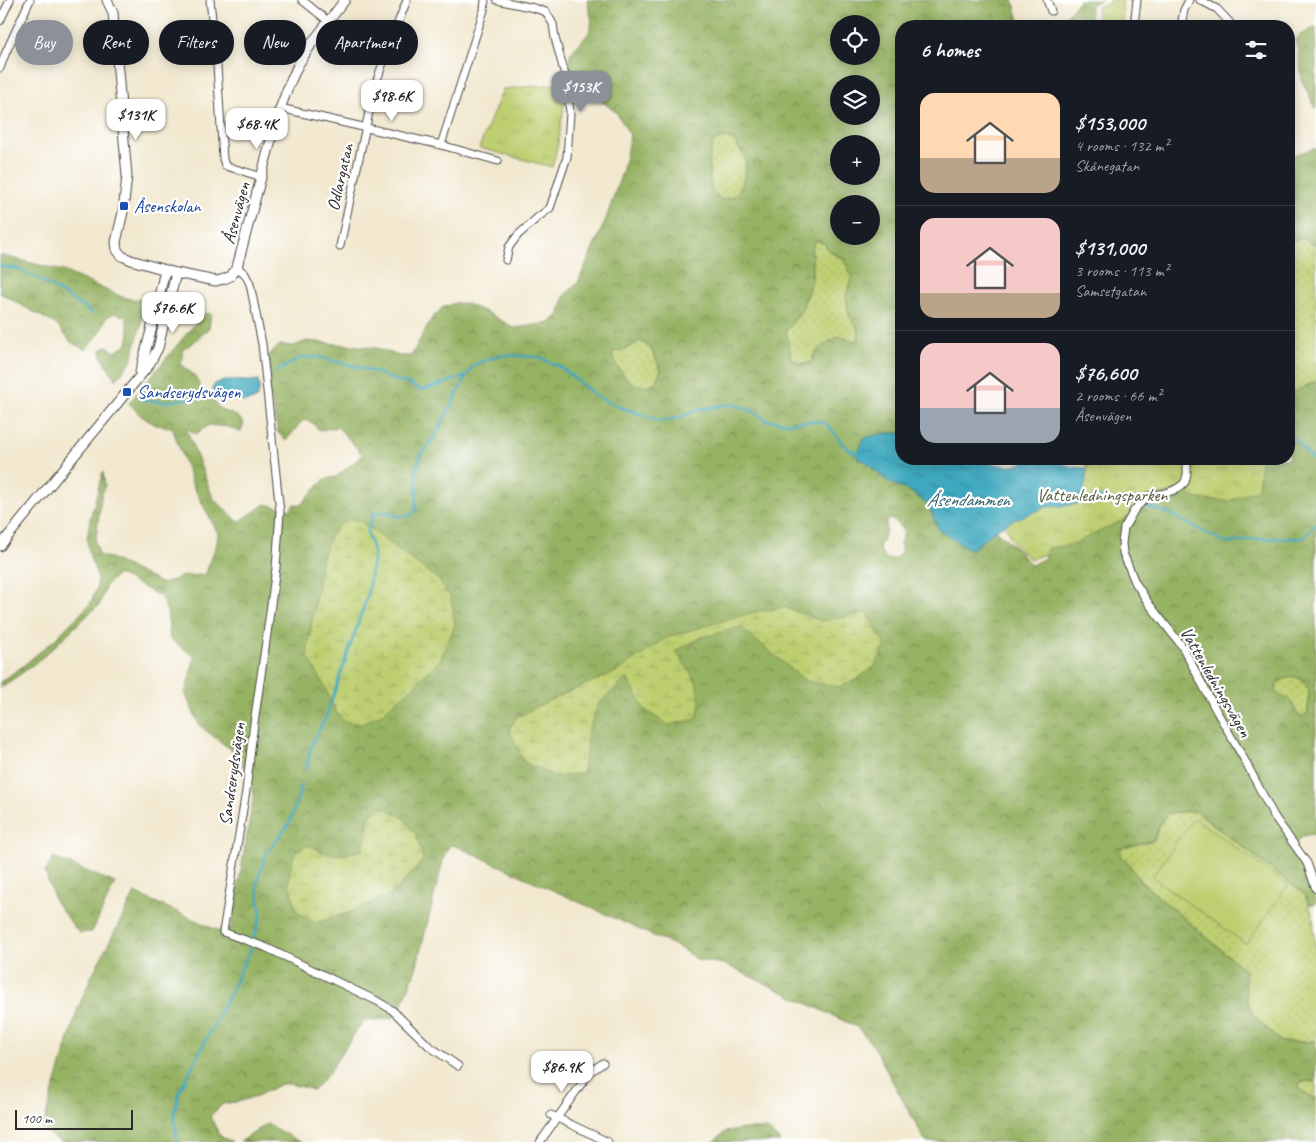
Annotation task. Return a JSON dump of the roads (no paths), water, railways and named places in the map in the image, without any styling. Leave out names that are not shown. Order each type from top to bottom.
[{"type":"street","points":[[0,21],[10,0]]},
{"type":"street","points":[[0,68],[30,0]]},
{"type":"street","name":"Åsenvägen","points":[[107,0],[113,13],[127,176],[123,212],[116,242],[117,250],[122,256],[131,260],[176,273],[216,281],[231,276],[237,267],[280,108],[298,65],[316,39]]},
{"type":"street","points":[[210,0],[224,159],[229,167],[262,177]]},
{"type":"street","points":[[302,0],[327,20]]},
{"type":"street","name":"Åsenvägen","points":[[329,20],[345,0]]},
{"type":"street","name":"Odlargatan","points":[[340,246],[374,89],[407,0]]},
{"type":"street","points":[[442,145],[484,10],[485,0]]},
{"type":"street","points":[[497,0],[546,12],[553,24],[565,74],[570,113],[567,157],[550,208],[529,224],[518,236],[509,247],[506,260]]},
{"type":"street","points":[[1047,0],[1051,11]]},
{"type":"street","points":[[1135,20],[1137,0]]},
{"type":"street","points":[[1182,20],[1189,0]]},
{"type":"street","points":[[1200,0],[1217,9],[1227,20]]},
{"type":"street","points":[[280,108],[442,145],[498,161]]},
{"type":"street","name":"Sandserydsvägen","points":[[237,267],[245,274],[250,284],[260,335],[280,512],[275,577],[246,791],[223,932],[265,947],[377,1001],[392,1010],[429,1046],[458,1066]]},
{"type":"street","points":[[137,378],[143,363],[165,270]]},
{"type":"street","points":[[0,546],[149,365],[158,348],[176,273]]},
{"type":"street","name":"Vattenledningsvägen","points":[[1187,465],[1185,482],[1181,486],[1166,493],[1148,496],[1135,509],[1124,528],[1123,553],[1134,582],[1182,646],[1274,816],[1307,863],[1316,889]]},
{"type":"street","points":[[540,1142],[554,1117],[590,1072],[604,1064]]},
{"type":"street","points":[[554,1117],[608,1142]]},
{"type":"water","points":[[229,380],[258,380],[258,396],[252,401],[242,402],[213,394],[213,386],[216,383]]},
{"type":"water","name":"Åsendammen","points":[[895,433],[895,465],[1066,465],[1087,468],[1086,482],[1078,504],[1047,507],[1014,520],[995,530],[971,550],[939,530],[928,505],[913,493],[888,482],[865,461],[858,459],[856,453],[861,447],[862,439]]},
{"type":"waterway","points":[[0,266],[21,270],[39,279],[92,314]]},
{"type":"waterway","points":[[276,372],[300,358],[318,357],[381,374],[420,390],[466,376],[474,365],[500,355],[539,357],[562,368],[596,396],[622,408],[661,421],[679,418],[697,410],[729,404],[749,409],[767,420],[788,423],[823,422],[831,428],[844,446],[856,453]]},
{"type":"waterway","points":[[306,769],[312,743],[326,717],[367,597],[374,555],[367,531],[374,513],[387,512],[397,516],[410,516],[416,509],[416,469],[421,455],[437,433],[466,377]]},
{"type":"waterway","points":[[140,399],[164,402],[218,395]]},
{"type":"waterway","points":[[1295,440],[1316,464]]},
{"type":"waterway","points":[[1093,497],[1128,501],[1137,504]]},
{"type":"waterway","points":[[1142,505],[1167,513],[1226,543],[1258,539],[1303,538],[1316,524]]},
{"type":"waterway","points":[[254,937],[261,915],[257,883],[266,854],[290,822],[302,784]]},
{"type":"waterway","points":[[177,1142],[174,1114],[179,1092],[251,948]]},
{"type":"place","name":"Åsenskolan","points":[[124,206]]},
{"type":"place","name":"Sandserydsvägen","points":[[127,392]]},
{"type":"park label","name":"Vattenledningsparken","points":[[1102,495]]}]
